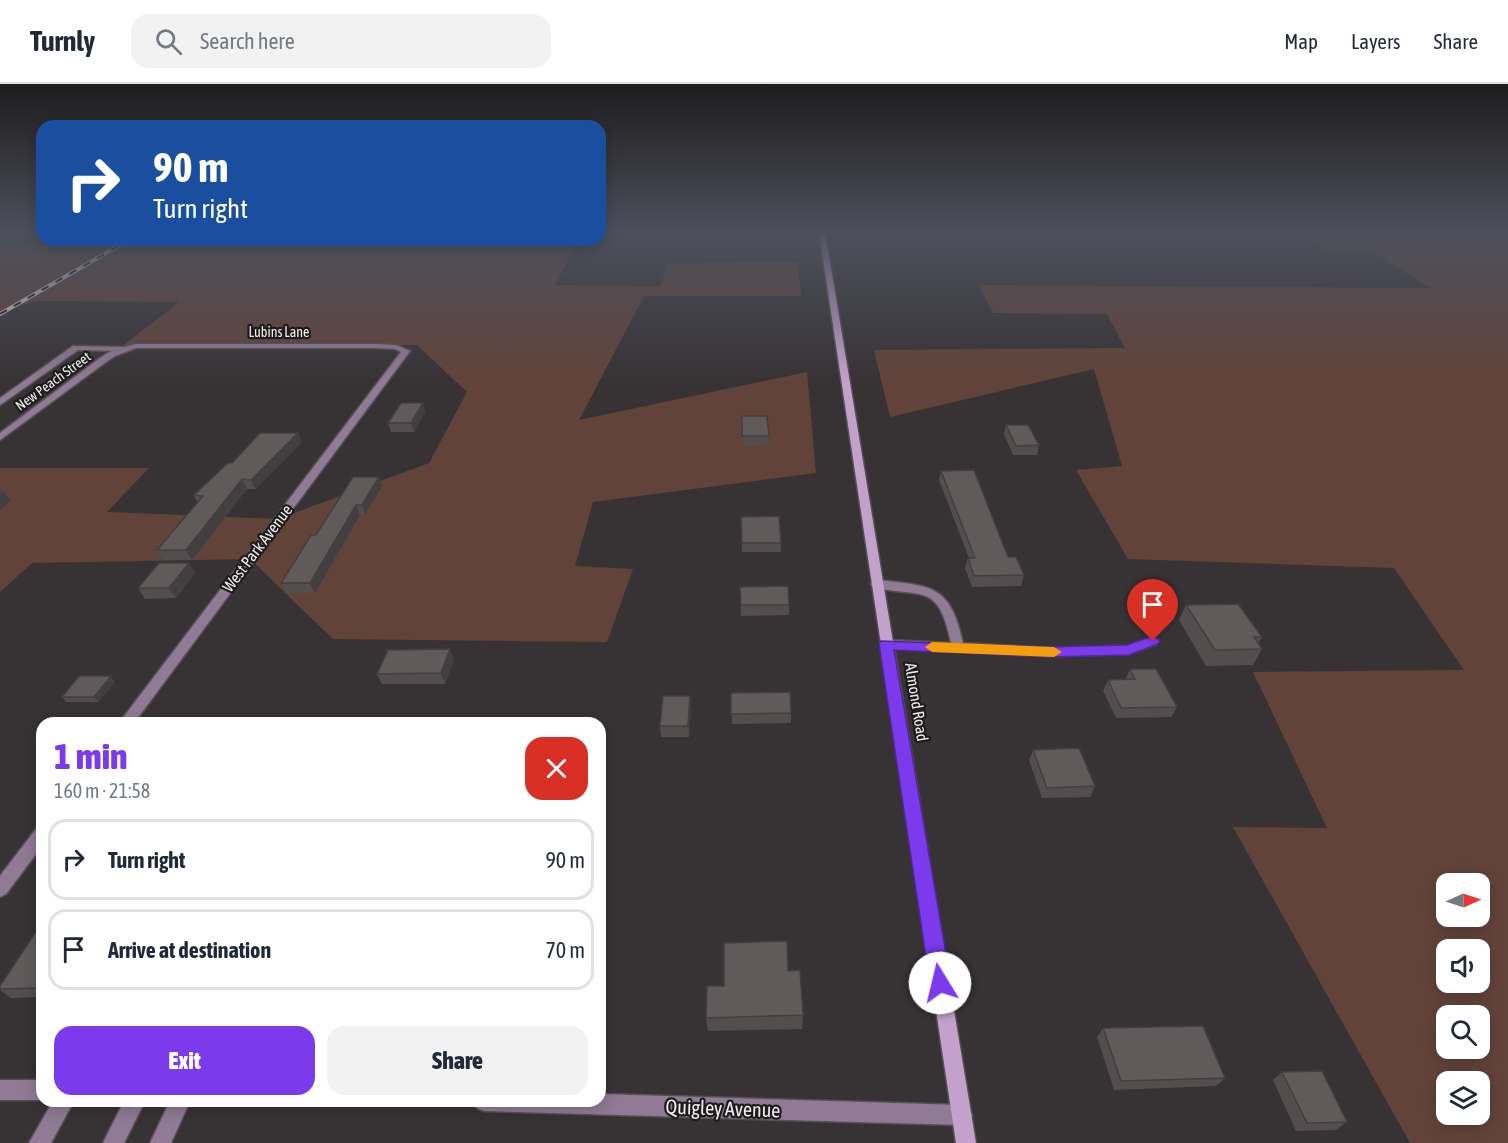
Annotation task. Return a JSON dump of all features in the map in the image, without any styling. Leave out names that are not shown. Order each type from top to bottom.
[{"type":"main road","name":"Almond Road","points":[[830,281],[966,1143]]},
{"type":"street","name":"Lubins Lane","points":[[124,349],[145,345],[377,346],[404,349],[406,351],[389,373]]},
{"type":"street","points":[[0,402],[76,348],[124,349]]},
{"type":"street","name":"New Peach Street","points":[[0,437],[103,360],[124,349]]},
{"type":"street","name":"West Park Avenue","points":[[131,717],[389,373]]},
{"type":"street","points":[[877,584],[918,588],[939,596],[947,605],[953,620],[958,648]]},
{"type":"street","points":[[886,644],[1048,652],[1129,650],[1153,641]]},
{"type":"street","points":[[0,889],[36,842]]},
{"type":"street","points":[[0,1090],[36,1090]]},
{"type":"street","name":"Quigley Avenue","points":[[606,1105],[962,1115]]},
{"type":"street","points":[[39,1143],[60,1107]]},
{"type":"street","points":[[113,1143],[132,1107]]},
{"type":"street","points":[[160,1143],[177,1107]]},
{"type":"shaded area","points":[[0,281],[557,281],[555,285],[661,286],[662,281],[800,281],[801,296],[644,296],[579,420],[807,372],[816,473],[593,502],[575,566],[633,569],[607,642],[333,639],[250,559],[32,563],[0,592],[0,468],[149,468],[107,512],[278,519],[429,463],[467,392],[417,345],[121,347],[179,302],[33,301],[0,313]]},
{"type":"shaded area","points":[[1420,281],[1508,281],[1508,1143],[1410,1143],[1233,827],[1327,828],[1253,672],[1464,670],[1394,568],[1128,559],[1076,470],[1122,466],[1094,369],[890,417],[874,350],[1125,348],[1107,314],[993,313],[979,285],[1431,288]]},
{"type":"building","points":[[401,403],[423,403],[411,423],[388,423]]},
{"type":"building","points":[[742,416],[767,416],[769,436],[742,436]]},
{"type":"building","points":[[1006,425],[1028,425],[1039,445],[1016,446]]},
{"type":"building","points":[[260,433],[298,433],[251,480],[242,479],[186,550],[157,550],[203,496],[194,495],[228,463],[232,463]]},
{"type":"building","points":[[974,470],[1008,557],[1016,557],[1024,575],[974,576],[968,558],[975,558],[941,471]]},
{"type":"building","points":[[353,477],[379,477],[362,505],[356,505],[310,583],[281,583],[311,535],[316,535]]},
{"type":"building","points":[[779,516],[781,543],[742,543],[741,517]]},
{"type":"building","points":[[159,563],[189,563],[169,588],[138,588]]},
{"type":"building","points":[[788,586],[789,605],[741,605],[740,587]]},
{"type":"building","points":[[1238,604],[1262,637],[1254,637],[1262,649],[1215,650],[1186,605]]},
{"type":"building","points":[[450,649],[441,673],[377,674],[388,650]]},
{"type":"building","points":[[1130,669],[1156,669],[1177,707],[1121,708],[1108,680],[1135,679]]},
{"type":"building","points":[[79,676],[111,676],[94,697],[62,697]]},
{"type":"building","points":[[790,692],[791,713],[731,714],[731,693]]},
{"type":"building","points":[[663,696],[690,696],[688,726],[660,726]]},
{"type":"building","points":[[1079,748],[1095,786],[1047,788],[1033,750]]},
{"type":"building","points":[[36,933],[36,988],[0,989]]},
{"type":"building","points":[[787,941],[788,971],[800,970],[803,1015],[706,1018],[707,986],[724,986],[724,943]]},
{"type":"building","points":[[1203,1026],[1225,1078],[1121,1081],[1103,1028]]},
{"type":"building","points":[[1322,1071],[1347,1122],[1307,1123],[1282,1072]]},
{"type":"railway","points":[[0,314],[57,281]]},
{"type":"slow traffic","points":[[932,647],[1054,652]]},
{"type":"route","points":[[940,983],[886,644],[1048,652],[1129,650],[1153,641]]}]
